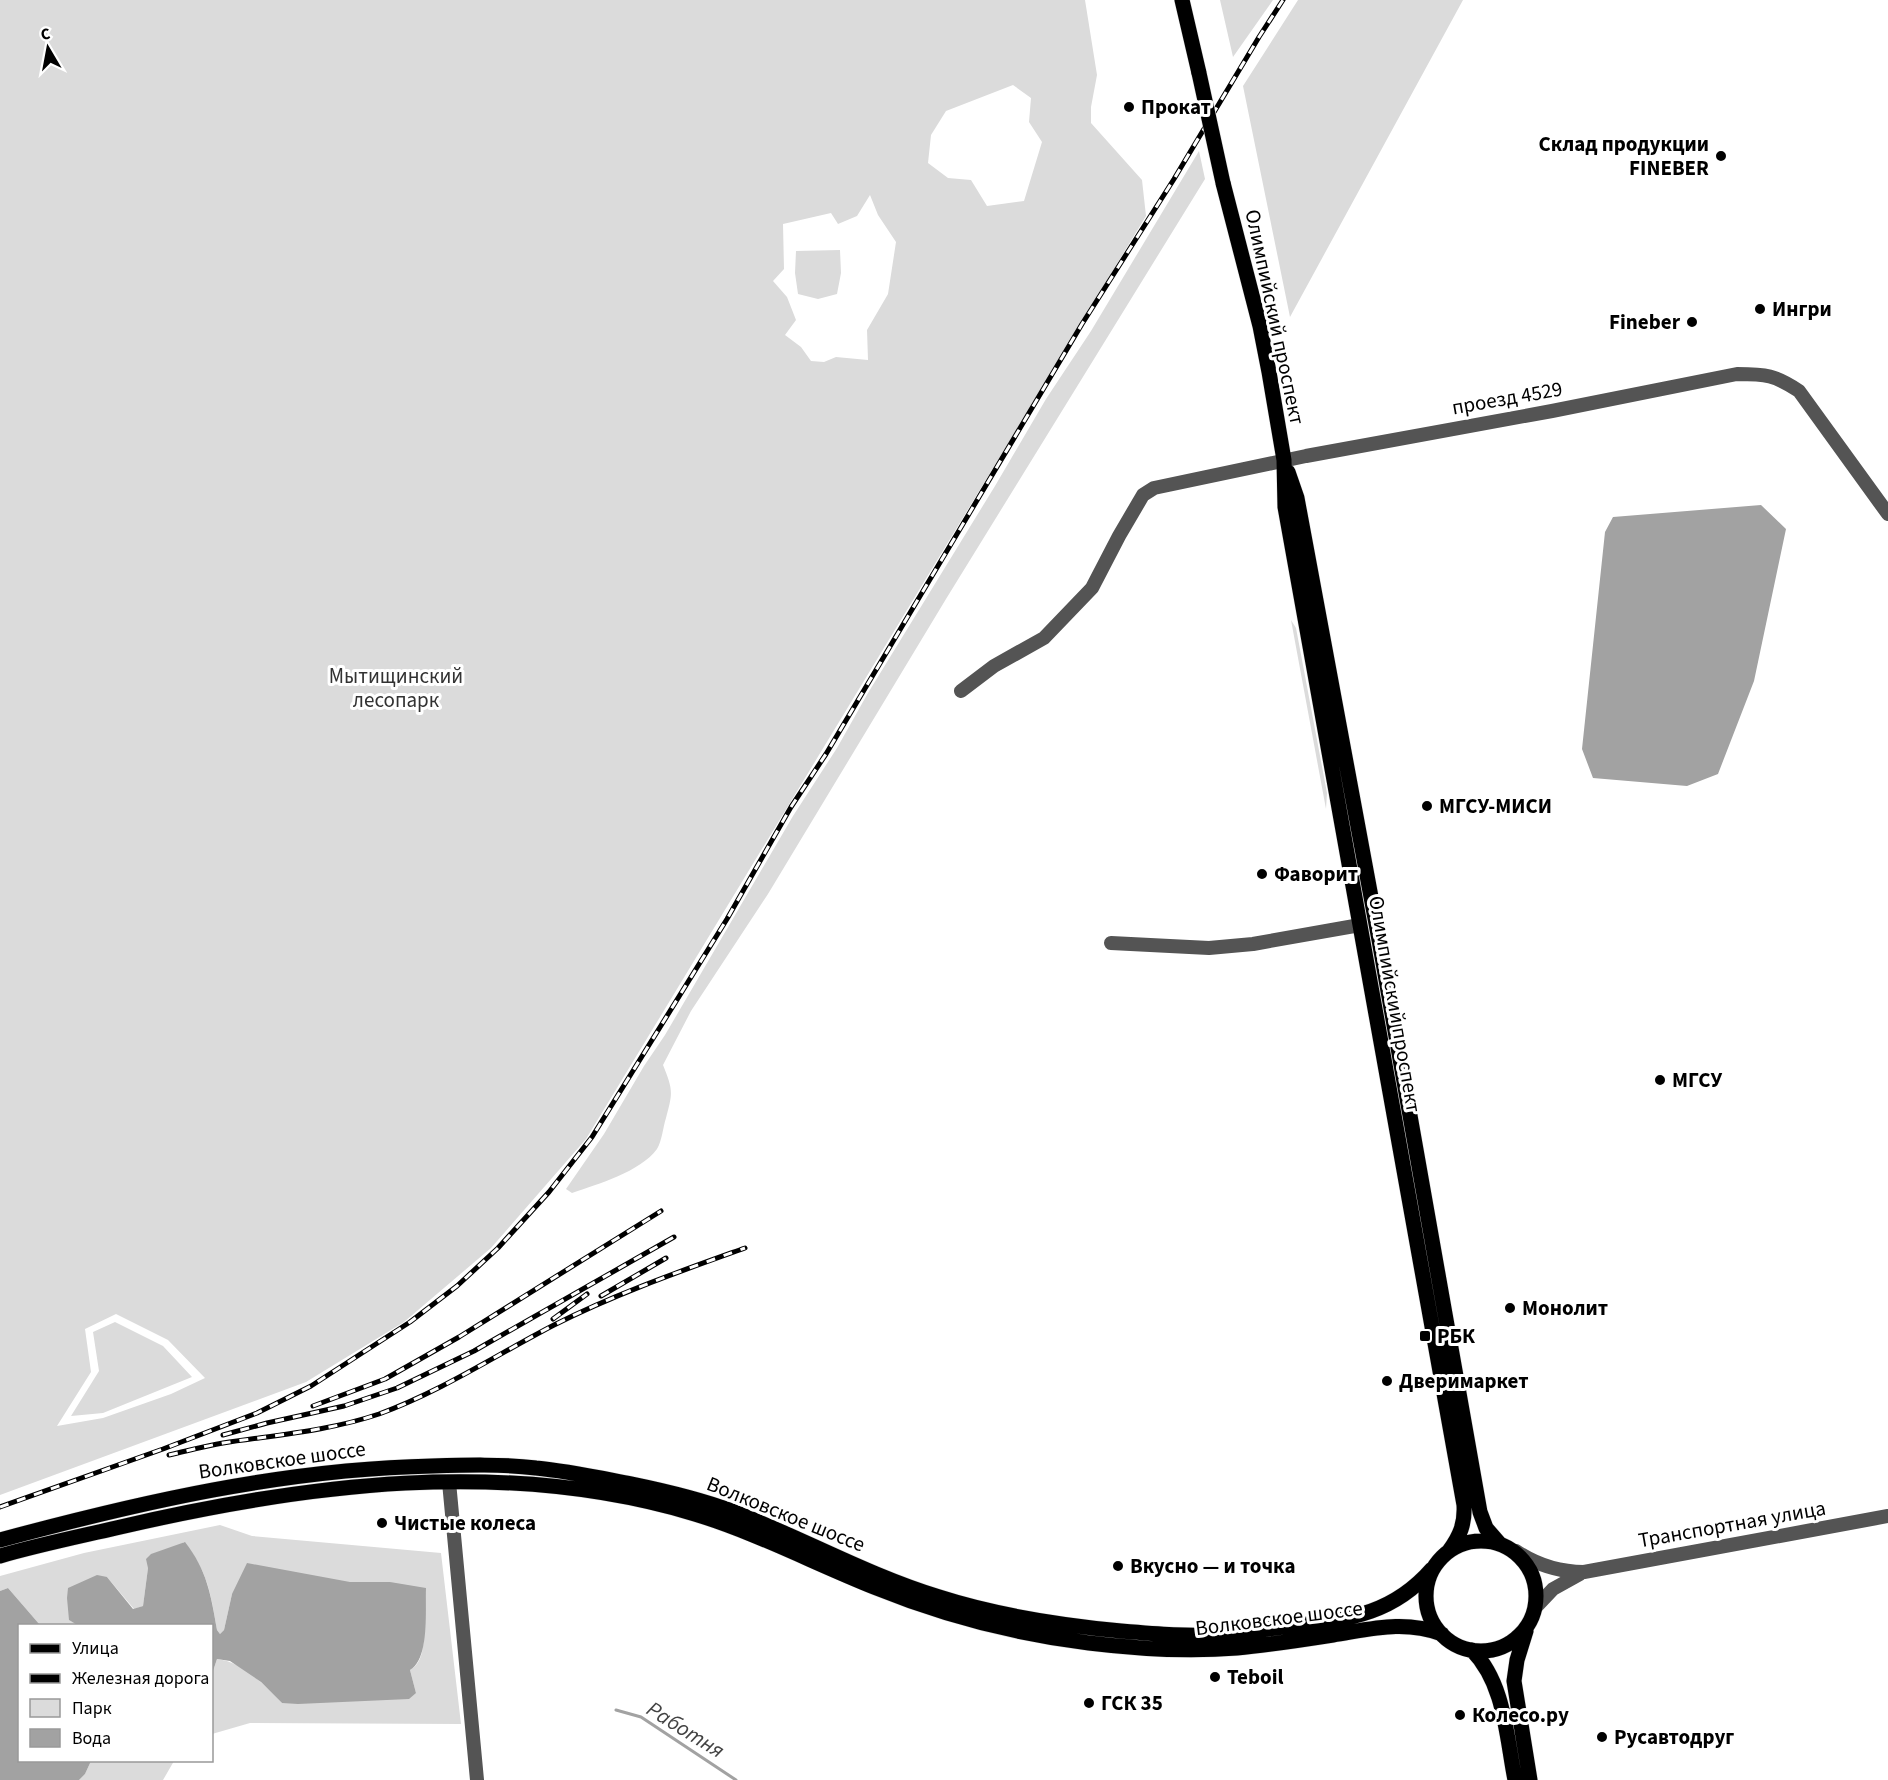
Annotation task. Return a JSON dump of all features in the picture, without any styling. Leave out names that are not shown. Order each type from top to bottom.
[{"type":"main road","name":"Олимпийский проспект","points":[[1182,0],[1260,326],[1284,460],[1297,498],[1379,940],[1480,1512],[1486,1528],[1499,1543]]},
{"type":"main road","name":"Олимпийский проспект","points":[[1284,460],[1284,507],[1464,1505],[1465,1516],[1461,1531],[1449,1551]]},
{"type":"main road","name":"Волковское шоссе","points":[[0,1540],[64,1523],[244,1484],[383,1467],[474,1465],[537,1468],[598,1477],[678,1494],[730,1510],[907,1586],[938,1597],[981,1609],[1077,1627],[1154,1634],[1223,1634],[1333,1619],[1366,1613],[1386,1606],[1411,1590],[1432,1569]]},
{"type":"main road","name":"Волковское шоссе","points":[[0,1556],[230,1503],[329,1490],[449,1482],[531,1483],[577,1488],[666,1506],[757,1536],[875,1588],[934,1610],[1015,1631],[1054,1638],[1150,1649],[1189,1650],[1269,1644],[1387,1626],[1416,1627],[1442,1634]]},
{"type":"main road","points":[[1527,1628],[1518,1638],[1502,1647],[1472,1650],[1454,1644],[1442,1634],[1431,1615],[1427,1597],[1428,1579],[1432,1569],[1449,1551],[1473,1542],[1499,1543],[1515,1551],[1526,1564],[1532,1579],[1535,1608],[1517,1660],[1514,1681],[1530,1780]]},
{"type":"main road","points":[[1472,1650],[1488,1669],[1497,1688],[1515,1780]]},
{"type":"street","name":"проезд 4529","points":[[961,691],[994,666],[1044,638],[1092,588],[1143,495],[1154,488],[1284,460],[1552,411],[1737,374],[1761,374],[1780,378],[1799,391],[1888,514]]},
{"type":"street","points":[[1111,943],[1209,948],[1253,944],[1360,925]]},
{"type":"street","points":[[449,1482],[477,1780]]},
{"type":"street","name":"Транспортная улица","points":[[1515,1551],[1546,1567],[1560,1571],[1584,1572],[1888,1516]]},
{"type":"street","name":"Транспортная улица","points":[[1535,1608],[1562,1582],[1584,1572]]},
{"type":"green space","name":"Мытищинский лесопарк","points":[[0,0],[1085,0],[1097,75],[1091,107],[1091,123],[1142,180],[1146,216],[586,1139],[491,1248],[404,1322],[306,1382],[0,1495]],"holes":[[[1013,85],[1031,98],[1029,122],[1042,142],[1024,201],[987,206],[971,180],[948,178],[928,163],[931,135],[946,111]],[[870,195],[878,215],[896,242],[888,294],[867,330],[868,360],[836,357],[824,362],[811,361],[801,347],[785,335],[796,320],[787,297],[773,281],[784,269],[783,224],[831,213],[838,224],[857,216]],[[116,1314],[168,1340],[205,1378],[171,1394],[103,1418],[57,1426],[91,1372],[85,1329]]]},
{"type":"green space","points":[[1220,0],[1273,0],[1233,57]]},
{"type":"green space","points":[[1298,0],[1463,0],[1290,317],[1243,86]]},
{"type":"green space","points":[[1199,151],[1205,179],[946,599],[768,894],[691,1011],[663,1065],[671,1096],[657,1149],[650,1157],[629,1171],[572,1193],[566,1189],[604,1134],[665,1035],[793,816],[837,748],[1046,399],[1091,331]]},
{"type":"green space","points":[[840,250],[841,273],[837,294],[818,299],[798,294],[795,273],[796,251]]},
{"type":"green space","points":[[1291,620],[1296,628],[1327,793],[1326,809]]},
{"type":"green space","points":[[115,1322],[163,1346],[192,1377],[103,1413],[71,1416],[99,1371],[93,1332]]},
{"type":"green space","points":[[220,1525],[252,1536],[441,1553],[461,1724],[250,1723],[213,1734],[213,1671],[217,1659],[244,1669],[282,1703],[416,1693],[410,1670],[421,1657],[425,1626],[390,1582],[350,1582],[232,1594],[224,1630],[220,1634],[217,1630],[203,1573],[184,1542],[148,1568],[143,1606],[134,1609],[107,1577],[69,1620],[77,1624],[39,1624],[8,1588],[0,1591],[0,1576],[84,1553]]},
{"type":"green space","points":[[91,1762],[173,1762],[163,1780],[79,1780],[85,1774]]},
{"type":"water","points":[[1761,505],[1786,529],[1754,681],[1718,774],[1687,786],[1593,778],[1582,749],[1605,532],[1613,517]]},
{"type":"water","points":[[185,1542],[203,1573],[217,1630],[220,1634],[224,1630],[232,1594],[247,1563],[350,1582],[390,1582],[426,1588],[424,1645],[416,1664],[410,1670],[416,1693],[409,1699],[282,1703],[261,1682],[230,1661],[217,1659],[213,1671],[213,1624],[76,1624],[69,1620],[68,1588],[97,1575],[107,1577],[133,1609],[143,1606],[148,1568],[146,1559],[151,1554]]},
{"type":"water","points":[[8,1588],[39,1624],[18,1624],[18,1762],[91,1762],[85,1774],[79,1780],[0,1780],[0,1591]]},
{"type":"waterway","name":"Работня","points":[[616,1710],[641,1717],[736,1780]]},
{"type":"railway","points":[[0,1507],[257,1413],[311,1386],[410,1322],[457,1286],[498,1248],[549,1192],[592,1137],[727,919],[791,807],[826,754],[1082,324],[1283,0]]},
{"type":"railway","points":[[313,1406],[385,1379],[459,1337],[661,1211]]},
{"type":"railway","points":[[223,1435],[344,1406],[397,1388],[474,1351],[674,1237]]},
{"type":"railway","points":[[169,1455],[223,1443],[321,1429],[379,1414],[425,1395],[532,1336],[601,1303],[745,1248]]},
{"type":"railway","points":[[601,1296],[666,1258]]},
{"type":"railway","points":[[553,1319],[587,1294]]},
{"type":"place","name":"Прокат","points":[[1129,107]]},
{"type":"place","name":"Склад продукции FINEBER","points":[[1721,156]]},
{"type":"place","name":"Ингри","points":[[1760,309]]},
{"type":"place","name":"Fineber","points":[[1692,322]]},
{"type":"place","name":"МГСУ-МИСИ","points":[[1427,806]]},
{"type":"place","name":"Фаворит","points":[[1262,874]]},
{"type":"place","name":"МГСУ","points":[[1660,1080]]},
{"type":"place","name":"Монолит","points":[[1510,1308]]},
{"type":"place","name":"РБК","points":[[1425,1336]]},
{"type":"place","name":"Дверимаркет","points":[[1387,1381]]},
{"type":"place","name":"Чистые колеса","points":[[382,1523]]},
{"type":"place","name":"Вкусно — и точка","points":[[1118,1566]]},
{"type":"place","name":"Teboil","points":[[1215,1677]]},
{"type":"place","name":"ГСК 35","points":[[1089,1703]]},
{"type":"place","name":"Колесо.ру","points":[[1460,1715]]},
{"type":"place","name":"Русавтодруг","points":[[1602,1737]]}]
